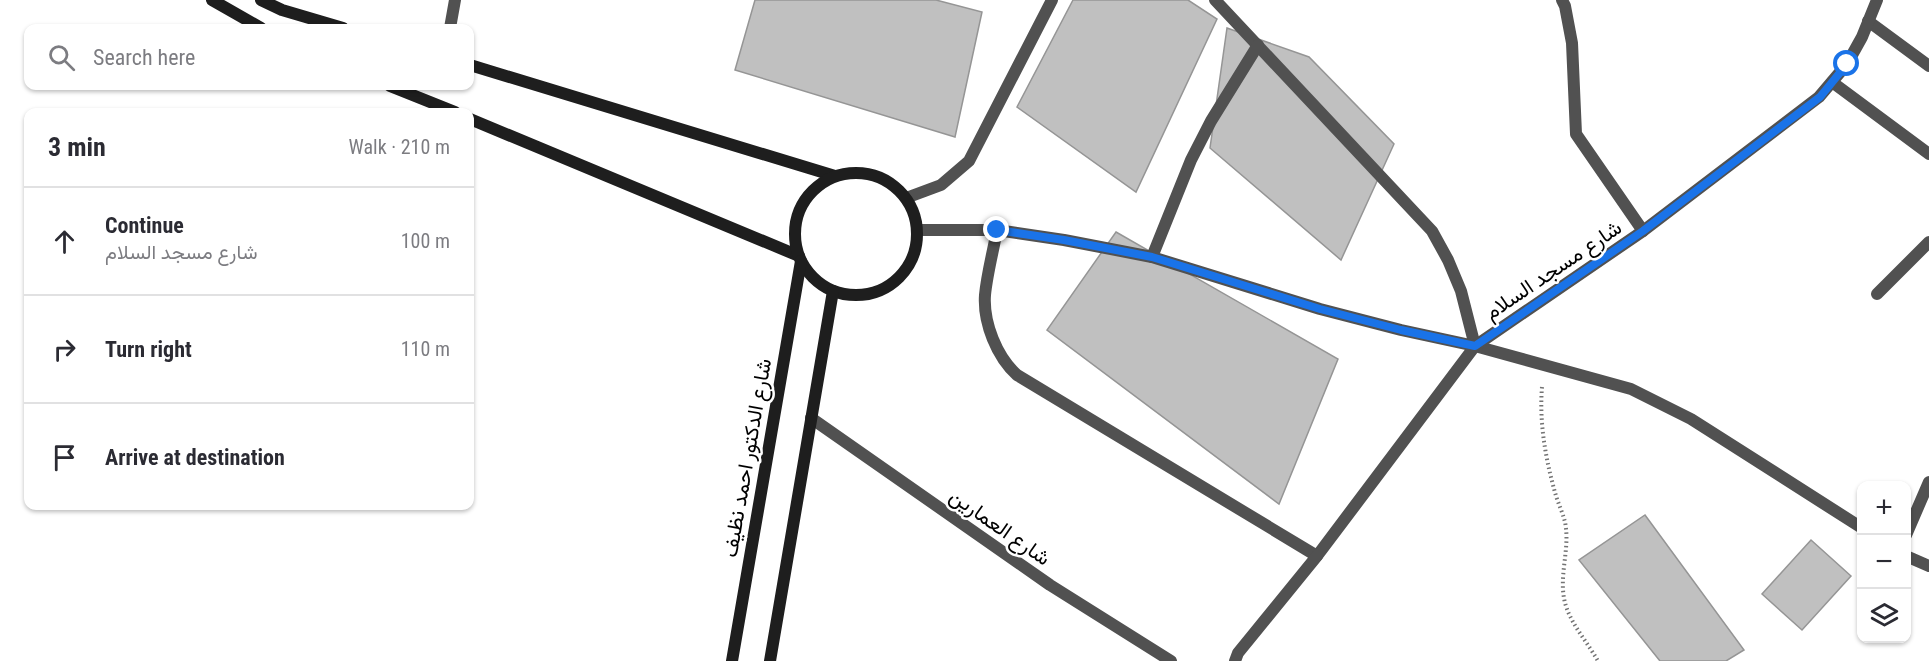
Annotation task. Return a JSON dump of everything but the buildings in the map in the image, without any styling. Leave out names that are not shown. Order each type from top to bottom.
[{"type":"main road","points":[[212,0],[254,24]]},
{"type":"main road","points":[[261,0],[282,10],[329,24]]},
{"type":"main road","points":[[474,66],[835,176]]},
{"type":"main road","points":[[400,90],[445,108]]},
{"type":"main road","points":[[474,121],[800,259]]},
{"type":"main road","points":[[854,173],[874,175],[892,184],[906,198],[914,213],[918,230],[916,250],[907,269],[892,284],[874,293],[854,295],[833,291],[814,279],[800,259],[795,232],[800,209],[814,189],[835,176],[854,173]]},
{"type":"main road","name":"شارع الدكتور احمد نظيف","points":[[732,661],[800,259]]},
{"type":"main road","points":[[770,661],[833,291]]},
{"type":"street","points":[[451,24],[455,0]]},
{"type":"street","points":[[906,198],[941,185],[969,161],[1052,0]]},
{"type":"street","points":[[1215,0],[1432,231],[1461,291],[1475,346]]},
{"type":"street","points":[[1562,0],[1572,43],[1576,134],[1643,231]]},
{"type":"street","name":"شارع مسجد السلام","points":[[1235,661],[1238,653],[1317,556],[1475,346],[1643,231],[1820,97],[1847,64],[1877,0]]},
{"type":"street","points":[[1868,21],[1929,66]]},
{"type":"street","points":[[1152,257],[1191,160],[1211,121],[1258,45]]},
{"type":"street","points":[[1832,82],[1929,154]]},
{"type":"street","points":[[918,230],[997,230],[1152,257],[1320,309],[1475,346],[1631,389],[1691,419],[1857,525]]},
{"type":"street","points":[[997,230],[985,297],[989,328],[1006,365],[1017,375],[1317,556]]},
{"type":"street","points":[[1877,294],[1929,242]]},
{"type":"street","name":"شارع العمارين","points":[[811,418],[1050,585],[1171,661]]},
{"type":"street","points":[[1911,523],[1929,482]]},
{"type":"street","points":[[1911,558],[1929,566]]},
{"type":"path","points":[[1544,365],[1541,422],[1556,495],[1565,522],[1566,538],[1562,578],[1567,609],[1598,661]]},
{"type":"route","points":[[997,230],[1152,257],[1320,309],[1475,346],[1643,231],[1820,97],[1847,64]]}]
